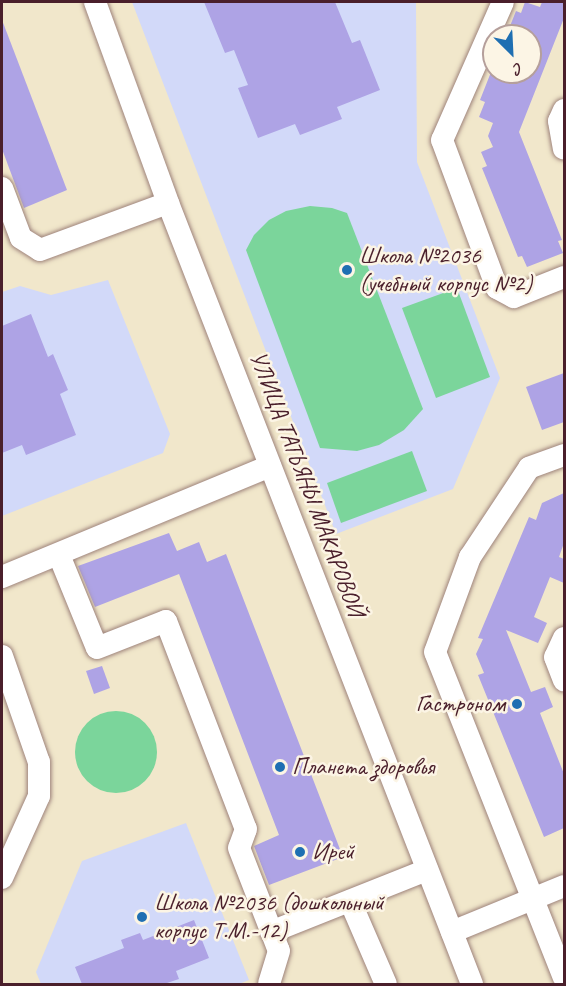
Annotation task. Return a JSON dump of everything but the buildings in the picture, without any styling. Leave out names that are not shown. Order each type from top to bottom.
[{"type":"street","name":"УЛИЦА ТАТЬЯНЫ МАКАРОВОЙ","points":[[95,2],[168,202],[472,984]]},
{"type":"street","points":[[503,2],[442,140],[497,288],[514,297],[564,277]]},
{"type":"street","points":[[564,110],[559,121],[564,149]]},
{"type":"street","points":[[2,188],[21,238],[40,250],[168,202]]},
{"type":"street","points":[[564,455],[529,468],[503,507],[471,556],[435,652],[564,977]]},
{"type":"street","points":[[2,578],[270,466]]},
{"type":"street","points":[[59,555],[96,648],[166,621],[246,829],[240,848],[279,951],[269,984]]},
{"type":"street","points":[[564,638],[555,657],[564,680]]},
{"type":"street","points":[[2,656],[39,762],[39,796],[2,878]]},
{"type":"street","points":[[271,932],[427,870]]},
{"type":"street","points":[[452,932],[564,886]]},
{"type":"street","points":[[350,901],[386,984]]},
{"type":"shaded area","name":"Школа №2036 (учебный корпус №2)","points":[[132,2],[416,2],[417,162],[500,378],[453,489],[336,534]]},
{"type":"shaded area","points":[[108,280],[170,434],[163,453],[2,516],[2,292],[20,286],[51,295]]},
{"type":"shaded area","name":"Школа №2036 (дошкольный корпус Т.М.-12)","points":[[186,823],[249,980],[239,984],[41,984],[36,972],[82,861]]},
{"type":"green space","points":[[310,206],[332,208],[347,213],[423,409],[404,430],[379,445],[357,451],[320,448],[246,250],[254,235],[269,220],[286,211]]},
{"type":"green space","points":[[457,288],[490,377],[436,398],[402,308]]},
{"type":"green space","points":[[412,451],[427,491],[341,523],[327,483]]},
{"type":"green space","points":[[116,711],[132,714],[145,723],[154,736],[157,752],[154,768],[145,781],[132,790],[116,793],[100,790],[87,781],[78,768],[75,752],[78,736],[87,723],[100,714]]},
{"type":"place","name":"Школа №2036 (учебный корпус №2)","points":[[347,270]]},
{"type":"place","name":"Гастроном","points":[[517,704]]},
{"type":"place","name":"Планета здоровья","points":[[280,767]]},
{"type":"place","name":"Ирей","points":[[300,852]]},
{"type":"place","name":"Школа №2036 (дошкольный корпус Т.М.-12)","points":[[142,917]]}]
